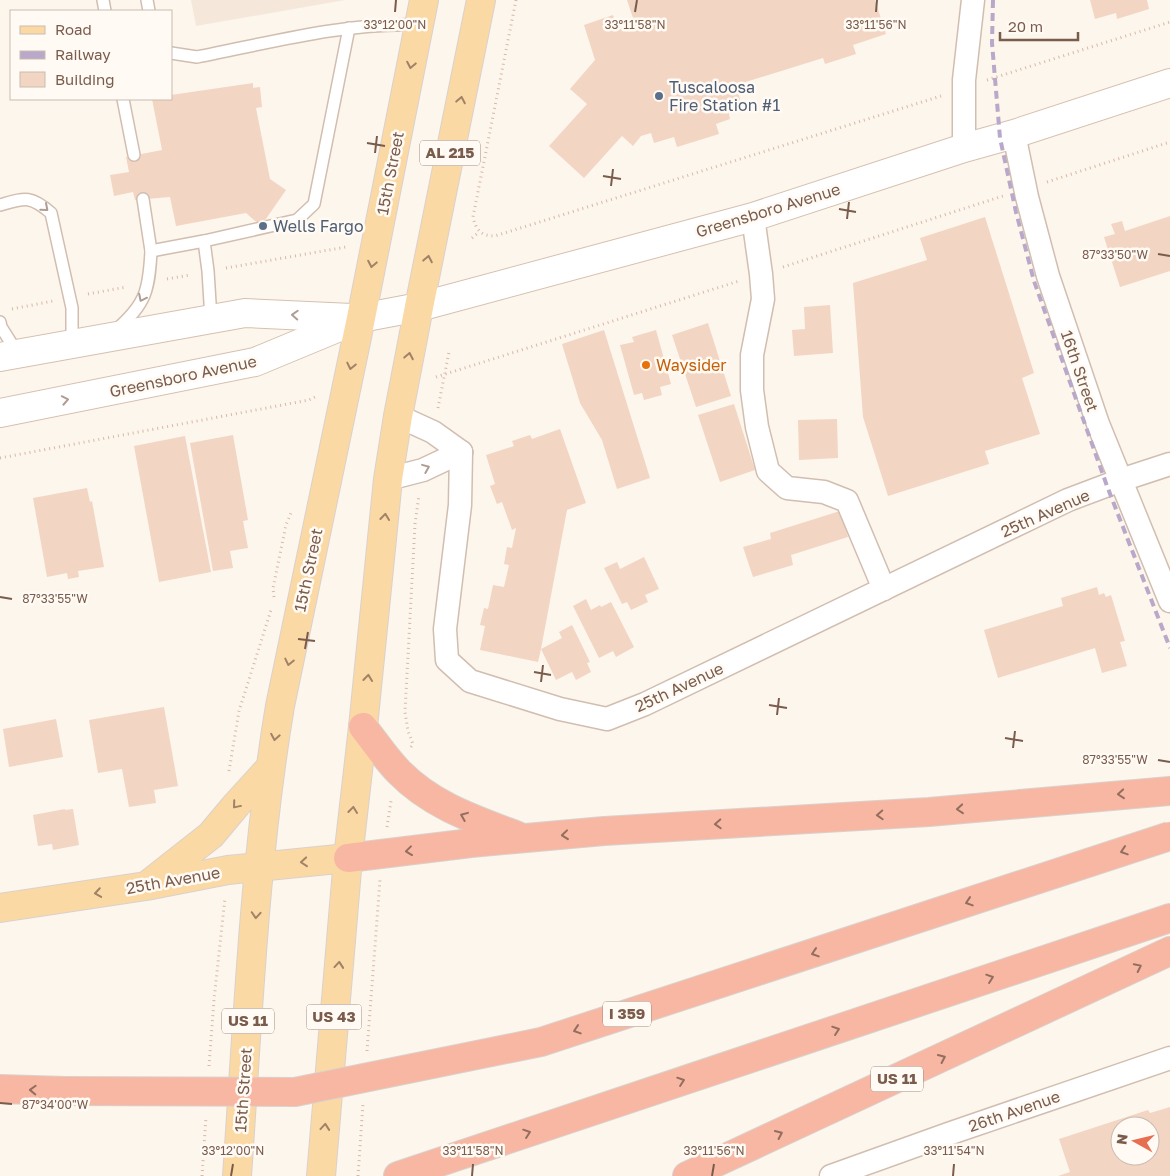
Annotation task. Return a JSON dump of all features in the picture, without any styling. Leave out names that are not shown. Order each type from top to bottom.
[{"type":"highway","points":[[363,727],[400,773],[447,808],[527,839]]},
{"type":"highway","points":[[348,858],[470,843],[604,831],[929,812],[1170,791]]},
{"type":"highway","name":"I 359","points":[[0,1089],[295,1092],[541,1042],[1170,836]]},
{"type":"highway","points":[[398,1176],[1170,918]]},
{"type":"highway","name":"US 11","points":[[687,1176],[1170,951]]},
{"type":"main road","name":"AL 215","points":[[419,307],[481,0]]},
{"type":"main road","name":"15th Street","points":[[237,1176],[259,867],[269,769],[282,696],[422,13]]},
{"type":"main road","name":"Greensboro Avenue","points":[[0,413],[255,362],[361,318],[419,307],[753,217],[1170,83]]},
{"type":"main road","points":[[348,858],[388,479],[419,307]]},
{"type":"main road","name":"Greensboro Avenue","points":[[9,355],[245,313],[361,318]]},
{"type":"main road","points":[[146,886],[211,836],[269,769]]},
{"type":"main road","name":"25th Avenue","points":[[0,908],[146,886],[228,870],[348,858]]},
{"type":"main road","name":"US 43","points":[[321,1176],[348,858]]},
{"type":"street","points":[[964,148],[964,89],[973,0]]},
{"type":"street","name":"16th Street","points":[[1014,134],[1025,189],[1048,276],[1098,424],[1170,601]]},
{"type":"street","points":[[753,217],[763,299],[752,355],[752,390],[757,427],[768,472],[787,488],[824,492],[847,501],[884,588]]},
{"type":"street","points":[[388,479],[423,470],[461,452],[433,432],[398,416]]},
{"type":"street","name":"25th Avenue","points":[[461,452],[460,505],[445,629],[447,660],[470,681],[560,709],[607,719],[646,704],[1068,500],[1170,464]]},
{"type":"street","name":"26th Avenue","points":[[831,1176],[1170,1058]]},
{"type":"lane","points":[[172,53],[197,57],[349,28],[392,24],[422,13]]},
{"type":"lane","points":[[151,251],[204,242],[298,220],[314,204],[349,28]]},
{"type":"lane","points":[[123,100],[134,155]]},
{"type":"lane","points":[[0,205],[24,198],[39,203],[51,213],[72,308],[72,344]]},
{"type":"lane","points":[[107,338],[132,316],[145,296],[150,272],[151,251],[143,199]]},
{"type":"lane","points":[[204,242],[211,319]]},
{"type":"lane","points":[[0,322],[9,355]]},
{"type":"path","points":[[516,0],[473,217],[475,227],[486,236],[495,236],[964,89]]},
{"type":"path","points":[[1006,74],[1170,22]]},
{"type":"path","points":[[436,378],[1170,142]]},
{"type":"path","points":[[472,238],[479,232]]},
{"type":"path","points":[[9,309],[346,247]]},
{"type":"path","points":[[0,458],[309,400],[317,395],[316,405]]},
{"type":"path","points":[[274,599],[274,588],[286,525],[294,508]]},
{"type":"path","points":[[227,775],[231,766],[239,711],[271,608]]},
{"type":"path","points":[[209,1075],[214,1000],[228,870]]},
{"type":"path","points":[[202,1176],[206,1113]]},
{"type":"shaded area","points":[[191,0],[345,0],[196,26]]},
{"type":"building","name":"Tuscaloosa Fire Station #1","points":[[627,0],[875,0],[886,34],[853,45],[856,54],[825,64],[823,58],[736,85],[742,106],[728,110],[730,119],[716,124],[719,134],[677,147],[674,137],[654,143],[651,133],[641,136],[633,146],[622,136],[584,178],[549,146],[587,104],[570,89],[595,60],[584,25],[613,15],[618,30],[635,24]]},
{"type":"building","points":[[1090,0],[1147,0],[1149,9],[1117,19],[1116,13],[1095,19]]},
{"type":"building","points":[[253,83],[253,88],[260,87],[262,107],[256,108],[270,179],[286,190],[261,226],[246,213],[176,226],[170,197],[135,200],[133,192],[114,196],[110,175],[129,172],[126,157],[162,150],[152,100],[172,100],[172,95]]},
{"type":"building","points":[[1170,216],[1170,271],[1120,287],[1104,237],[1115,234],[1111,224],[1122,221],[1125,231]]},
{"type":"building","points":[[985,217],[1034,373],[1022,378],[1040,434],[985,451],[989,464],[888,496],[863,417],[853,283],[927,260],[920,238]]},
{"type":"building","points":[[830,305],[833,353],[794,356],[792,330],[805,329],[804,307]]},
{"type":"building","points":[[708,323],[731,396],[696,407],[672,335]]},
{"type":"building","points":[[604,330],[650,478],[617,489],[602,440],[580,403],[562,344]]},
{"type":"building","name":"Waysider","points":[[656,330],[671,384],[660,387],[662,395],[644,400],[642,393],[634,395],[620,345],[634,342],[632,337]]},
{"type":"building","points":[[734,404],[755,470],[720,482],[698,415]]},
{"type":"building","points":[[837,419],[838,458],[799,460],[798,420]]},
{"type":"building","points":[[560,429],[586,503],[567,510],[538,662],[480,650],[485,626],[480,625],[484,608],[488,609],[493,585],[504,587],[509,565],[504,564],[507,547],[512,548],[516,528],[512,530],[502,502],[497,504],[490,486],[495,484],[486,455],[514,446],[512,441],[530,435],[532,439]]},
{"type":"building","points":[[233,435],[248,520],[243,521],[248,548],[230,551],[233,568],[213,571],[190,443]]},
{"type":"building","points":[[185,436],[211,572],[159,582],[134,446]]},
{"type":"building","points":[[87,488],[90,502],[92,501],[104,567],[78,571],[79,577],[68,579],[67,573],[47,577],[33,498]]},
{"type":"building","points":[[840,511],[848,537],[791,555],[793,565],[753,577],[743,547],[771,539],[770,533]]},
{"type":"building","points":[[644,557],[659,589],[645,595],[648,602],[631,610],[627,602],[622,604],[604,568],[617,562],[620,569]]},
{"type":"building","points":[[1097,587],[1099,595],[1104,593],[1106,597],[1111,595],[1125,641],[1120,642],[1127,666],[1102,673],[1095,648],[998,678],[984,630],[1063,606],[1061,598]]},
{"type":"building","points":[[586,599],[591,610],[611,602],[634,647],[616,657],[613,651],[599,658],[573,606]]},
{"type":"building","points":[[572,625],[590,662],[587,663],[591,672],[576,680],[572,672],[556,680],[541,649],[562,638],[559,632]]},
{"type":"building","points":[[164,707],[178,786],[154,790],[156,803],[129,807],[122,769],[98,773],[89,720]]},
{"type":"building","points":[[56,719],[63,757],[9,767],[3,729]]},
{"type":"building","points":[[73,809],[79,845],[53,850],[52,844],[38,846],[33,815]]},
{"type":"building","points":[[1170,1107],[1170,1176],[1058,1176],[1070,1172],[1059,1139],[1110,1122],[1110,1166],[1160,1166],[1160,1116],[1130,1116],[1148,1110],[1150,1113]]},
{"type":"railway","points":[[993,0],[992,43],[1000,138],[1016,212],[1034,281],[1107,486],[1170,648]]},
{"type":"place","name":"Tuscaloosa Fire Station #1","points":[[659,96]]},
{"type":"place","name":"Wells Fargo","points":[[263,226]]},
{"type":"place","name":"Waysider","points":[[646,365]]}]
